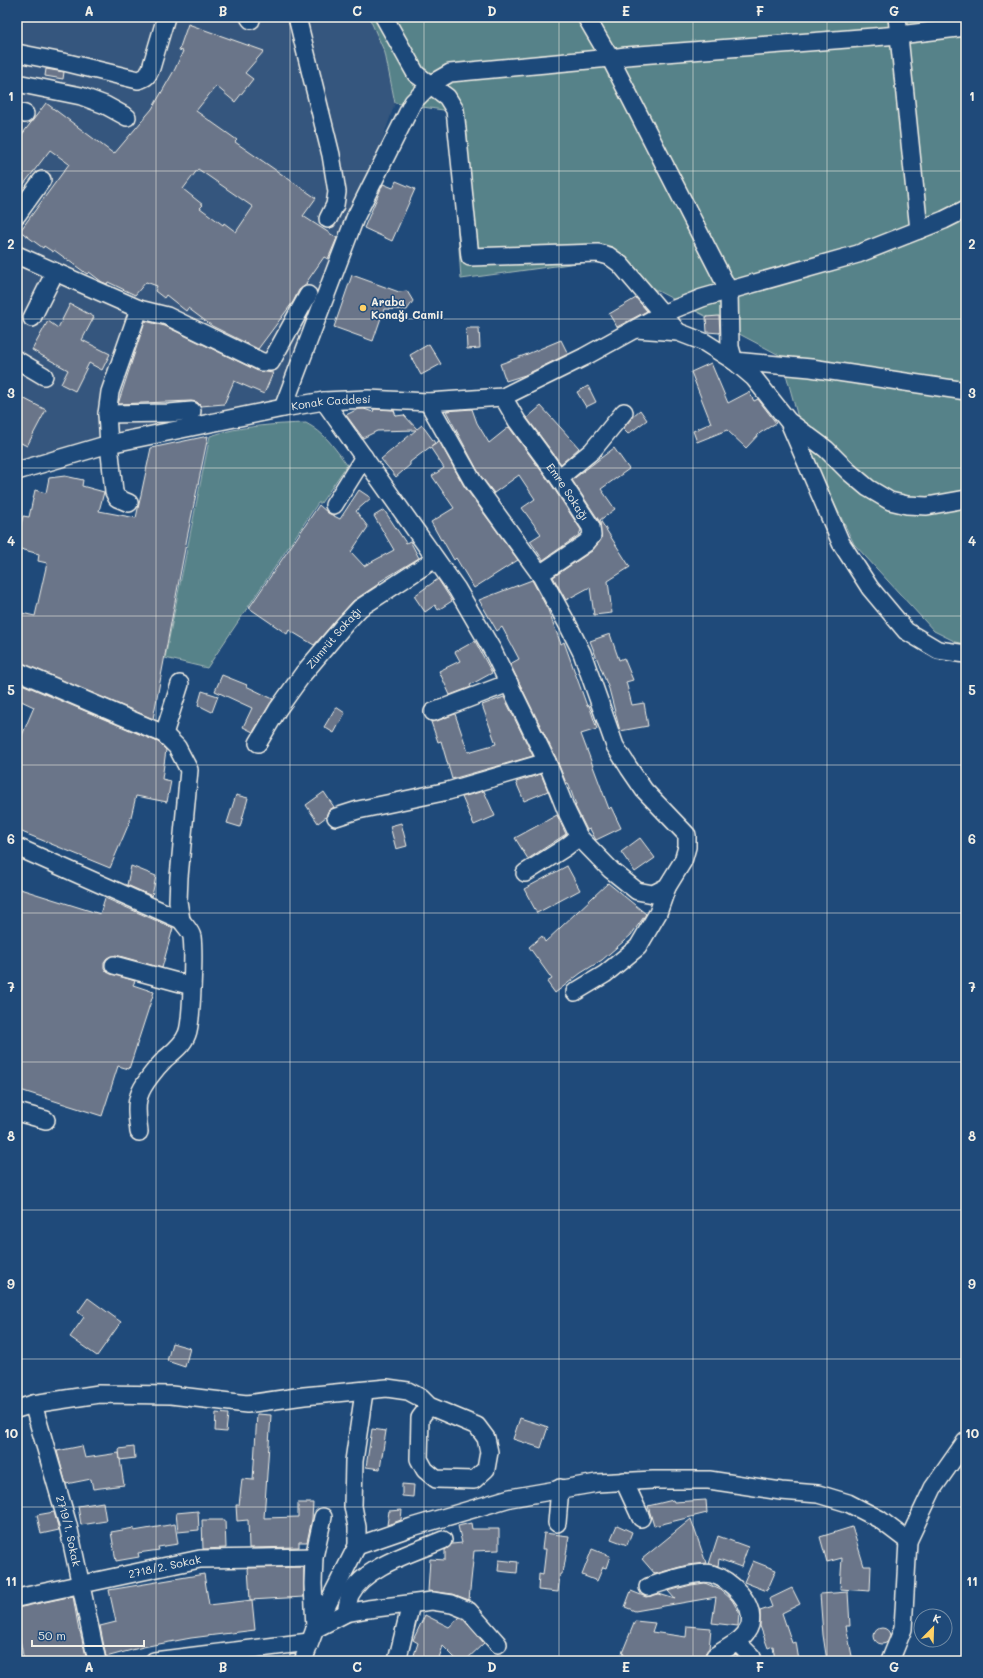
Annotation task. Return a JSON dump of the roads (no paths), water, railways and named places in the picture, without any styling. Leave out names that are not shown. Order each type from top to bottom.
[{"type":"street","points":[[17,53],[68,63],[138,80],[144,79],[148,76],[151,68],[166,17]]},
{"type":"street","points":[[297,17],[328,140],[336,185],[337,192],[335,205],[328,219]]},
{"type":"street","points":[[384,17],[416,74],[447,96],[455,110],[470,257],[573,253],[598,253],[609,256],[620,264],[678,332]]},
{"type":"street","points":[[586,17],[610,58],[729,291],[730,346],[734,361]]},
{"type":"street","points":[[897,17],[919,230]]},
{"type":"street","points":[[283,408],[355,218],[413,102],[431,84],[450,73],[626,56],[899,34],[966,27]]},
{"type":"street","points":[[17,83],[81,96],[105,104],[128,118]]},
{"type":"street","points":[[17,214],[42,180]]},
{"type":"street","name":"Konak Caddesi","points":[[17,470],[108,444],[324,401],[368,399],[428,402],[503,397],[636,329],[662,314],[702,298],[858,254],[944,220],[966,209]]},
{"type":"street","points":[[17,255],[139,309],[167,316],[262,362],[271,362],[308,295]]},
{"type":"street","points":[[32,318],[55,272]]},
{"type":"street","points":[[129,503],[117,498],[114,492],[108,444],[107,414],[110,392],[139,309]]},
{"type":"street","points":[[636,329],[678,332],[704,342],[734,361],[754,378],[789,422],[841,543],[870,588],[906,631],[938,650],[966,654]]},
{"type":"street","points":[[17,360],[44,376]]},
{"type":"street","points":[[734,361],[811,368],[966,391]]},
{"type":"street","name":"Emre Sokağı","points":[[503,397],[517,421],[559,478],[591,527],[592,536],[586,543],[575,552],[540,574]]},
{"type":"street","points":[[324,401],[460,596],[493,652],[547,762],[566,810],[579,837],[611,870],[637,891],[653,894],[667,887]]},
{"type":"street","points":[[428,402],[472,480],[540,574],[568,625],[582,653],[615,746],[644,790],[687,835],[687,847],[683,861],[667,887],[658,913],[638,947],[605,974],[575,992]]},
{"type":"street","points":[[107,414],[192,411]]},
{"type":"street","points":[[559,478],[592,452],[624,412]]},
{"type":"street","points":[[789,422],[826,449],[849,472],[868,488],[890,501],[908,505],[926,506],[966,499]]},
{"type":"street","points":[[334,505],[364,457]]},
{"type":"street","name":"Zümrüt Sokağı","points":[[258,742],[278,709],[303,674],[360,608],[435,559]]},
{"type":"street","points":[[17,671],[164,734],[177,747],[189,770],[178,877],[180,920]]},
{"type":"street","points":[[433,712],[509,683]]},
{"type":"street","points":[[164,734],[180,684]]},
{"type":"street","points":[[336,817],[366,808],[448,791],[547,762]]},
{"type":"street","points":[[525,873],[579,837]]},
{"type":"street","points":[[17,847],[180,920],[192,936],[192,986],[188,1034],[180,1045],[156,1067],[139,1096],[137,1114],[139,1132]]},
{"type":"street","points":[[114,965],[192,986]]},
{"type":"street","points":[[17,1112],[46,1120]]},
{"type":"street","points":[[17,1409],[34,1404],[99,1394],[171,1395],[247,1404],[304,1396],[364,1392],[387,1388],[408,1391],[421,1398],[429,1406],[477,1426],[486,1438],[489,1452],[486,1469],[474,1480],[436,1479],[425,1470],[419,1459],[420,1418],[429,1406]]},
{"type":"street","points":[[303,1661],[312,1636],[357,1546],[357,1527],[353,1506],[354,1461],[364,1392]]},
{"type":"street","name":"2719/1. Sokak","points":[[34,1404],[68,1525],[97,1661]]},
{"type":"street","points":[[890,1661],[903,1629],[908,1541],[933,1488],[966,1441]]},
{"type":"street","points":[[357,1546],[510,1498],[560,1488],[597,1483],[709,1480],[781,1491],[818,1494],[848,1503],[879,1519],[908,1541]]},
{"type":"street","points":[[624,1482],[641,1518]]},
{"type":"street","points":[[557,1523],[560,1488]]},
{"type":"street","points":[[312,1636],[314,1557],[323,1517]]},
{"type":"street","points":[[346,1614],[349,1597],[353,1590],[359,1583],[377,1569],[444,1540]]},
{"type":"street","name":"2718/2. Sokak","points":[[17,1598],[200,1559],[314,1557]]},
{"type":"street","points":[[648,1587],[684,1576],[711,1574],[731,1584],[746,1603],[751,1618],[750,1626],[746,1635],[715,1656],[713,1661]]},
{"type":"street","points":[[154,1661],[312,1636],[346,1614],[368,1609],[432,1601],[452,1604],[469,1611],[498,1644]]},
{"type":"street","points":[[397,1661],[411,1604]]},
{"type":"street","points":[[737,1642],[753,1661]]},
{"type":"place","name":"Araba Konağı Camii","points":[[363,308]]}]
